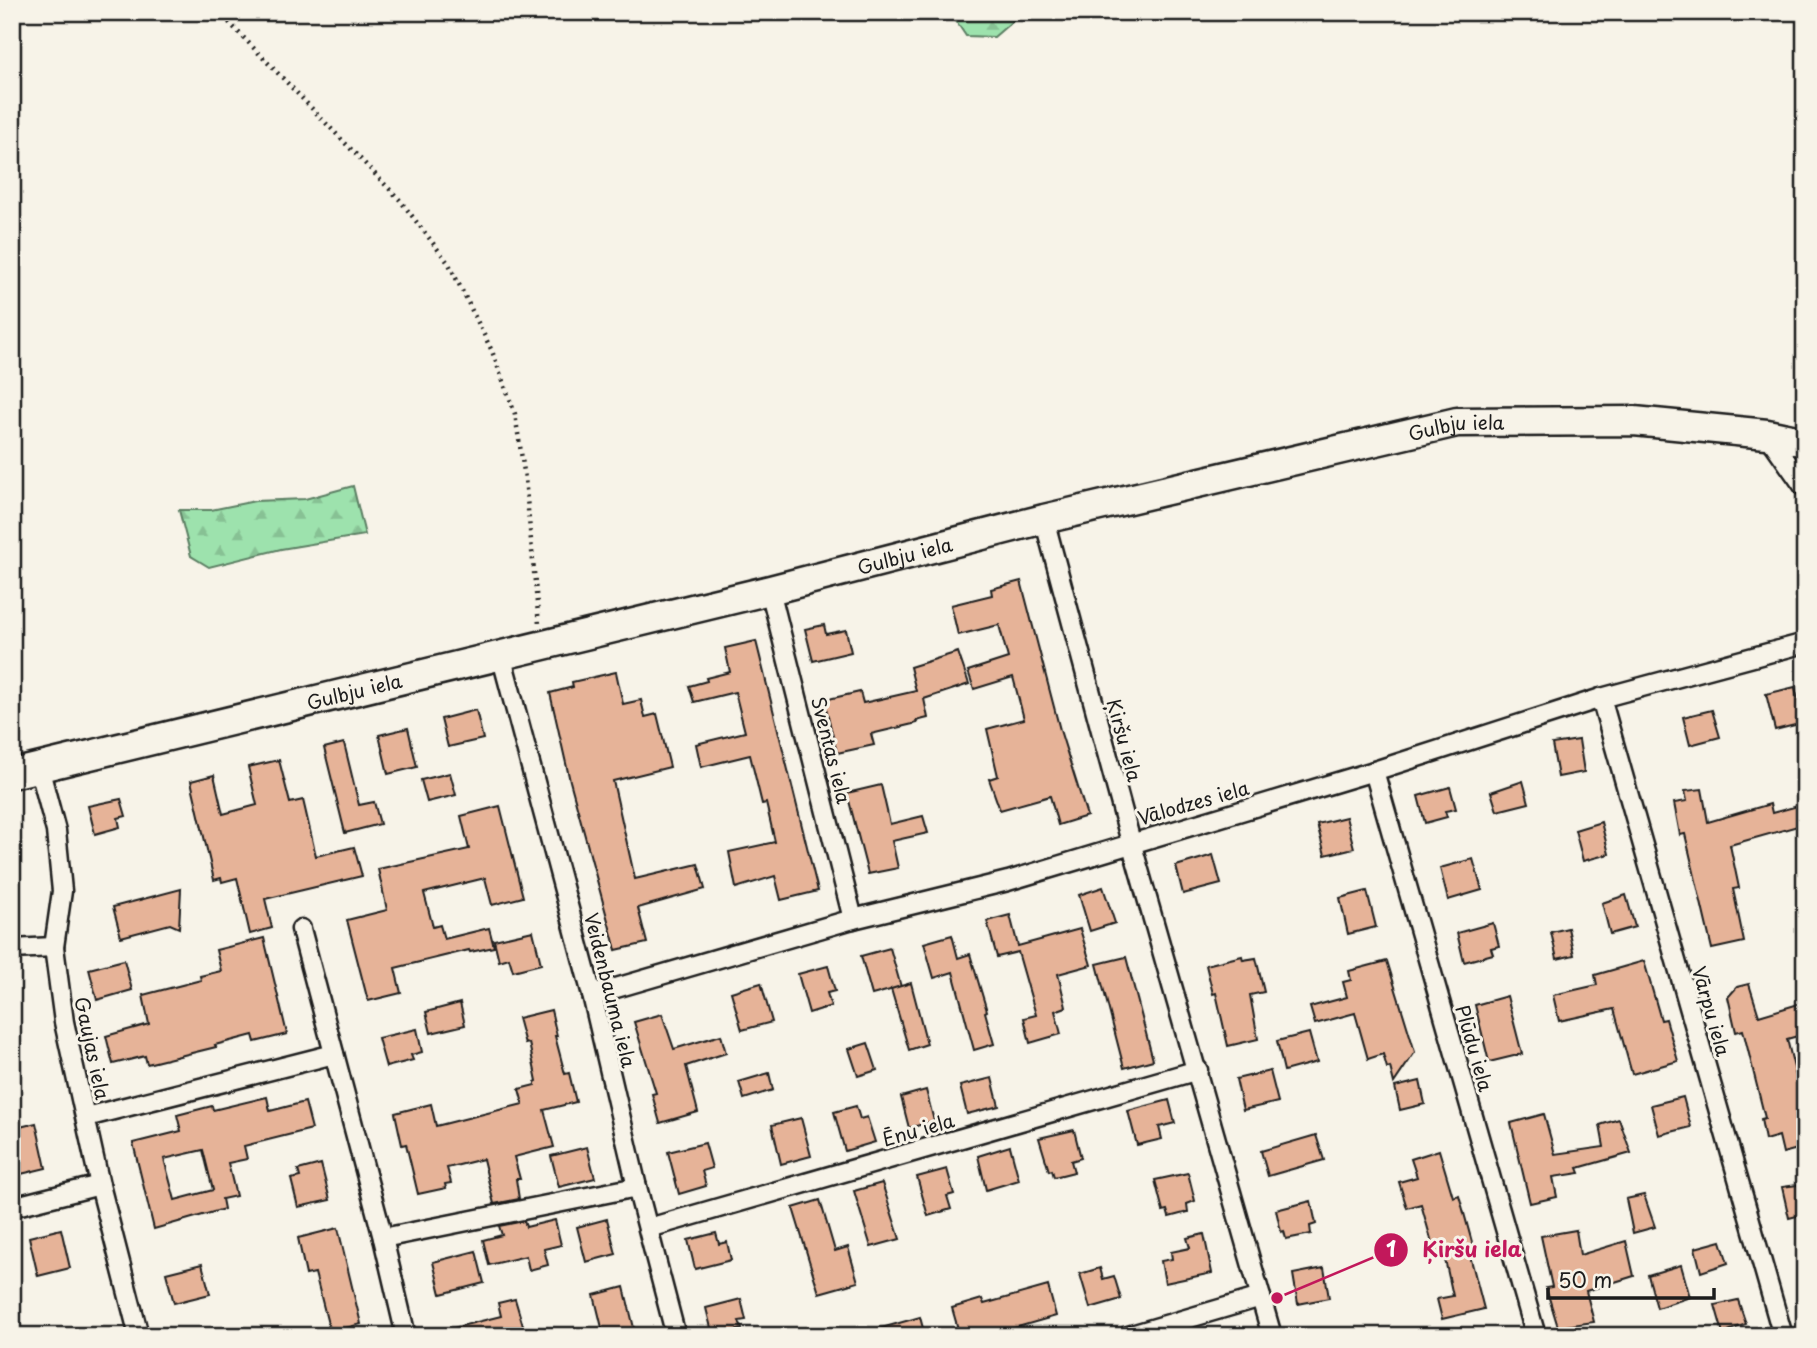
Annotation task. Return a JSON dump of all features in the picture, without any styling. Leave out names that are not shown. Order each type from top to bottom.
[{"type":"main road","name":"Gulbju iela","points":[[26,770],[770,590],[1044,519],[1457,422],[1634,421],[1768,434],[1805,442]]},
{"type":"street","points":[[1768,434],[1805,488]]},
{"type":"street","name":"Ķiršu iela","points":[[1044,519],[1131,842],[1272,1336]]},
{"type":"street","name":"Sventas iela","points":[[770,590],[853,919]]},
{"type":"street","name":"Vālodzes iela","points":[[592,995],[853,919],[1007,881],[1374,771],[1601,698],[1805,643]]},
{"type":"street","name":"Veidenbauma iela","points":[[501,655],[592,995],[637,1187],[676,1336]]},
{"type":"street","name":"Vārpu iela","points":[[1601,698],[1783,1336]]},
{"type":"street","name":"Gaujas iela","points":[[26,770],[56,831],[62,891],[54,947],[64,1022],[100,1185],[139,1336]]},
{"type":"street","name":"Plūdu iela","points":[[1374,771],[1536,1336]]},
{"type":"street","points":[[301,929],[383,1238],[405,1336]]},
{"type":"street","points":[[12,949],[54,947]]},
{"type":"street","points":[[86,1117],[334,1054]]},
{"type":"street","name":"Ēnu iela","points":[[649,1228],[1198,1070]]},
{"type":"street","points":[[12,1206],[100,1185]]},
{"type":"street","points":[[383,1238],[637,1187]]},
{"type":"street","points":[[1128,1336],[1261,1297]]},
{"type":"path","points":[[219,12],[399,199],[449,264],[492,351],[515,414],[525,478],[541,645]]},
{"type":"green space","points":[[950,12],[1020,12],[994,37],[966,36]]},
{"type":"green space","points":[[353,486],[365,535],[281,549],[209,567],[191,556],[179,510],[211,510],[255,501],[305,499]]},
{"type":"building","points":[[1021,581],[1060,730],[1087,816],[1058,825],[1050,796],[1000,810],[989,779],[998,776],[987,729],[1024,719],[1013,677],[974,689],[968,671],[1008,658],[999,625],[958,635],[951,605],[992,595],[991,589]]},
{"type":"building","points":[[824,625],[826,634],[846,630],[851,652],[813,661],[805,629]]},
{"type":"building","points":[[756,641],[818,891],[781,900],[775,876],[736,888],[729,852],[775,842],[766,803],[762,804],[750,755],[701,767],[696,744],[745,732],[735,692],[694,702],[689,686],[730,672],[725,648]]},
{"type":"building","points":[[958,652],[969,684],[924,699],[928,718],[871,734],[874,745],[837,753],[824,700],[860,692],[863,703],[916,691],[910,667]]},
{"type":"building","points":[[616,672],[623,704],[641,700],[645,717],[657,714],[670,767],[613,781],[635,879],[698,864],[705,889],[638,908],[647,943],[616,950],[570,781],[550,693],[573,687],[572,682]]},
{"type":"building","points":[[1795,687],[1803,723],[1775,730],[1766,694]]},
{"type":"building","points":[[476,710],[483,739],[448,747],[441,719]]},
{"type":"building","points":[[1712,710],[1720,737],[1690,745],[1683,717]]},
{"type":"building","points":[[408,728],[417,767],[388,774],[379,735]]},
{"type":"building","points":[[1579,740],[1584,772],[1558,777],[1552,744]]},
{"type":"building","points":[[344,743],[359,805],[374,802],[380,824],[345,833],[324,748]]},
{"type":"building","points":[[279,760],[290,803],[303,800],[316,856],[354,847],[362,876],[265,899],[272,928],[250,934],[237,878],[222,882],[221,878],[214,880],[191,781],[214,775],[223,814],[257,805],[248,767]]},
{"type":"building","points":[[450,773],[456,795],[427,802],[421,780]]},
{"type":"building","points":[[1523,781],[1529,803],[1497,811],[1491,792]]},
{"type":"building","points":[[881,785],[890,824],[923,816],[928,833],[892,841],[898,868],[868,874],[847,793]]},
{"type":"building","points":[[1450,787],[1456,809],[1445,811],[1447,817],[1425,823],[1418,796]]},
{"type":"building","points":[[1702,789],[1708,822],[1770,804],[1772,813],[1805,804],[1805,824],[1730,845],[1739,888],[1733,889],[1744,942],[1712,949],[1685,834],[1680,835],[1674,803],[1687,801],[1685,791]]},
{"type":"building","points":[[121,799],[126,816],[118,818],[120,827],[95,834],[88,806]]},
{"type":"building","points":[[500,806],[523,897],[492,905],[485,878],[424,893],[433,927],[440,925],[444,939],[489,928],[494,947],[470,952],[469,950],[395,968],[401,993],[368,1001],[347,920],[387,910],[378,869],[469,849],[461,816]]},
{"type":"building","points":[[1346,817],[1354,848],[1325,855],[1317,824]]},
{"type":"building","points":[[1601,822],[1609,854],[1583,861],[1575,830]]},
{"type":"building","points":[[1213,855],[1221,884],[1183,894],[1176,866]]},
{"type":"building","points":[[1473,859],[1482,890],[1448,900],[1440,868]]},
{"type":"building","points":[[1103,887],[1115,923],[1090,931],[1079,895]]},
{"type":"building","points":[[181,889],[179,928],[170,924],[121,937],[113,907]]},
{"type":"building","points":[[1367,891],[1376,927],[1348,934],[1340,898]]},
{"type":"building","points":[[1626,895],[1635,927],[1610,934],[1602,903]]},
{"type":"building","points":[[1010,915],[1018,946],[1080,929],[1091,965],[1058,974],[1066,1007],[1055,1011],[1061,1034],[1030,1043],[1024,1018],[1036,1015],[1018,952],[997,957],[987,921]]},
{"type":"building","points":[[1493,923],[1499,946],[1491,948],[1493,954],[1464,962],[1457,933]]},
{"type":"building","points":[[1568,928],[1574,955],[1557,959],[1551,932]]},
{"type":"building","points":[[533,931],[541,964],[513,971],[509,958],[499,961],[494,940]]},
{"type":"building","points":[[952,935],[958,958],[970,954],[994,1044],[974,1050],[953,972],[934,978],[924,943]]},
{"type":"building","points":[[264,938],[287,1034],[255,1042],[253,1035],[147,1064],[145,1056],[113,1064],[106,1036],[149,1024],[143,995],[201,980],[200,976],[221,971],[216,950]]},
{"type":"building","points":[[890,948],[901,987],[872,995],[861,956]]},
{"type":"building","points":[[1242,956],[1243,960],[1256,958],[1264,992],[1250,995],[1258,1039],[1228,1046],[1216,993],[1213,994],[1206,965]]},
{"type":"building","points":[[1126,957],[1153,1060],[1124,1068],[1097,964]]},
{"type":"building","points":[[124,960],[132,990],[97,1000],[89,969]]},
{"type":"building","points":[[1387,961],[1415,1052],[1394,1083],[1383,1054],[1368,1059],[1355,1013],[1315,1024],[1310,1007],[1347,997],[1343,982],[1351,980],[1349,971]]},
{"type":"building","points":[[1644,961],[1661,1020],[1666,1019],[1678,1061],[1632,1074],[1614,1009],[1559,1021],[1553,995],[1597,985],[1595,975]]},
{"type":"building","points":[[828,966],[835,991],[827,993],[831,1006],[809,1013],[798,974]]},
{"type":"building","points":[[761,983],[772,1022],[742,1030],[731,992]]},
{"type":"building","points":[[911,983],[927,1044],[909,1050],[891,989]]},
{"type":"building","points":[[1749,984],[1759,1016],[1805,1002],[1805,1034],[1787,1039],[1805,1113],[1805,1147],[1783,1153],[1779,1136],[1765,1140],[1761,1119],[1765,1118],[1743,1030],[1736,1032],[1728,997],[1737,987]]},
{"type":"building","points":[[1507,996],[1522,1054],[1489,1062],[1475,1005]]},
{"type":"building","points":[[460,1003],[465,1025],[431,1033],[426,1012]]},
{"type":"building","points":[[551,1010],[565,1074],[569,1073],[576,1102],[544,1110],[554,1147],[514,1157],[520,1179],[516,1179],[519,1199],[494,1204],[483,1159],[447,1168],[451,1183],[445,1184],[446,1188],[418,1194],[406,1144],[402,1145],[395,1113],[431,1104],[436,1126],[523,1104],[519,1089],[535,1085],[537,1081],[529,1043],[525,1044],[518,1018]]},
{"type":"building","points":[[662,1014],[674,1049],[721,1035],[726,1053],[686,1066],[698,1112],[660,1123],[652,1094],[656,1093],[634,1022]]},
{"type":"building","points":[[417,1029],[422,1052],[411,1055],[413,1060],[386,1067],[378,1038]]},
{"type":"building","points":[[1309,1033],[1317,1062],[1284,1071],[1277,1041]]},
{"type":"building","points":[[868,1043],[877,1070],[858,1076],[849,1049]]},
{"type":"building","points":[[1270,1071],[1278,1102],[1243,1110],[1236,1079]]},
{"type":"building","points":[[769,1073],[773,1090],[744,1099],[739,1082]]},
{"type":"building","points":[[992,1078],[999,1106],[967,1114],[960,1086]]},
{"type":"building","points":[[1420,1081],[1425,1104],[1400,1110],[1395,1087]]},
{"type":"building","points":[[926,1090],[934,1121],[909,1128],[901,1097]]},
{"type":"building","points":[[267,1097],[270,1111],[305,1102],[312,1129],[244,1146],[247,1159],[228,1163],[236,1196],[222,1199],[224,1209],[154,1229],[133,1143],[181,1131],[177,1115],[212,1106],[213,1110]],"holes":[[[203,1150],[213,1190],[175,1200],[164,1159]]]},
{"type":"building","points":[[1683,1097],[1691,1127],[1659,1135],[1651,1105]]},
{"type":"building","points":[[1169,1100],[1175,1123],[1159,1127],[1162,1139],[1137,1145],[1128,1111]]},
{"type":"building","points":[[856,1106],[860,1119],[867,1117],[875,1142],[845,1151],[834,1112]]},
{"type":"building","points":[[1544,1114],[1555,1154],[1604,1147],[1600,1125],[1619,1119],[1631,1153],[1578,1168],[1580,1173],[1553,1177],[1557,1197],[1530,1203],[1511,1123]]},
{"type":"building","points":[[801,1118],[811,1156],[781,1164],[772,1125]]},
{"type":"building","points":[[36,1123],[46,1168],[21,1174],[20,1167],[12,1169],[12,1129]]},
{"type":"building","points":[[1074,1130],[1081,1158],[1071,1161],[1074,1172],[1054,1177],[1052,1170],[1049,1171],[1039,1138]]},
{"type":"building","points":[[1316,1135],[1324,1160],[1268,1176],[1261,1151]]},
{"type":"building","points":[[705,1143],[712,1168],[702,1171],[706,1186],[679,1194],[668,1152]]},
{"type":"building","points":[[1010,1146],[1019,1180],[986,1190],[978,1156]]},
{"type":"building","points":[[587,1147],[595,1178],[559,1187],[551,1156]]},
{"type":"building","points":[[1439,1150],[1453,1197],[1459,1195],[1473,1246],[1468,1248],[1484,1309],[1442,1319],[1437,1299],[1453,1296],[1444,1255],[1436,1257],[1421,1204],[1407,1208],[1399,1182],[1417,1177],[1411,1159]]},
{"type":"building","points":[[321,1164],[330,1200],[298,1207],[291,1179],[300,1177],[298,1170]]},
{"type":"building","points":[[947,1169],[954,1194],[947,1196],[951,1209],[928,1216],[917,1177]]},
{"type":"building","points":[[1188,1173],[1195,1201],[1187,1204],[1188,1212],[1169,1217],[1167,1210],[1163,1211],[1155,1180]]},
{"type":"building","points":[[882,1183],[900,1239],[871,1247],[854,1191]]},
{"type":"building","points":[[1805,1184],[1805,1214],[1789,1218],[1782,1187]]},
{"type":"building","points":[[1644,1195],[1655,1227],[1633,1233],[1626,1199]]},
{"type":"building","points":[[820,1200],[835,1251],[848,1247],[858,1282],[819,1293],[793,1208]]},
{"type":"building","points":[[1311,1201],[1316,1224],[1310,1226],[1311,1234],[1286,1239],[1284,1231],[1281,1232],[1276,1210]]},
{"type":"building","points":[[607,1219],[616,1254],[586,1262],[577,1227]]},
{"type":"building","points":[[555,1220],[561,1245],[544,1249],[548,1265],[529,1270],[526,1256],[489,1265],[483,1240],[502,1235],[499,1226],[524,1221],[526,1227]]},
{"type":"building","points":[[338,1228],[361,1324],[330,1332],[315,1273],[306,1275],[298,1238]]},
{"type":"building","points":[[61,1229],[70,1268],[38,1276],[29,1237]]},
{"type":"building","points":[[1576,1230],[1580,1255],[1626,1241],[1634,1276],[1586,1291],[1594,1322],[1558,1327],[1546,1288],[1552,1287],[1541,1236]]},
{"type":"building","points":[[716,1233],[719,1244],[727,1242],[731,1260],[695,1269],[688,1240]]},
{"type":"building","points":[[1204,1234],[1212,1273],[1165,1283],[1161,1261],[1172,1259],[1171,1252],[1190,1248],[1187,1238]]},
{"type":"building","points":[[1721,1241],[1728,1263],[1701,1272],[1695,1248]]},
{"type":"building","points":[[476,1251],[484,1283],[441,1294],[433,1262]]},
{"type":"building","points":[[202,1264],[210,1294],[174,1303],[166,1273]]},
{"type":"building","points":[[1681,1265],[1690,1297],[1657,1308],[1648,1275]]},
{"type":"building","points":[[1100,1268],[1103,1279],[1114,1276],[1121,1299],[1090,1308],[1080,1274]]},
{"type":"building","points":[[1324,1268],[1329,1298],[1298,1304],[1293,1274]]},
{"type":"building","points":[[1048,1286],[1056,1316],[986,1336],[960,1336],[952,1308],[982,1299],[984,1304]]},
{"type":"building","points":[[624,1287],[634,1328],[623,1331],[624,1336],[604,1336],[594,1295]]},
{"type":"building","points":[[515,1299],[526,1336],[450,1336],[449,1329],[501,1316],[498,1303]]},
{"type":"building","points":[[741,1299],[746,1320],[739,1321],[742,1329],[713,1336],[706,1308]]},
{"type":"building","points":[[1738,1300],[1746,1324],[1723,1333],[1715,1305]]},
{"type":"building","points":[[920,1317],[925,1336],[871,1336],[871,1331]]},
{"type":"place","name":"Ķiršu iela","points":[[1277,1298]]}]
